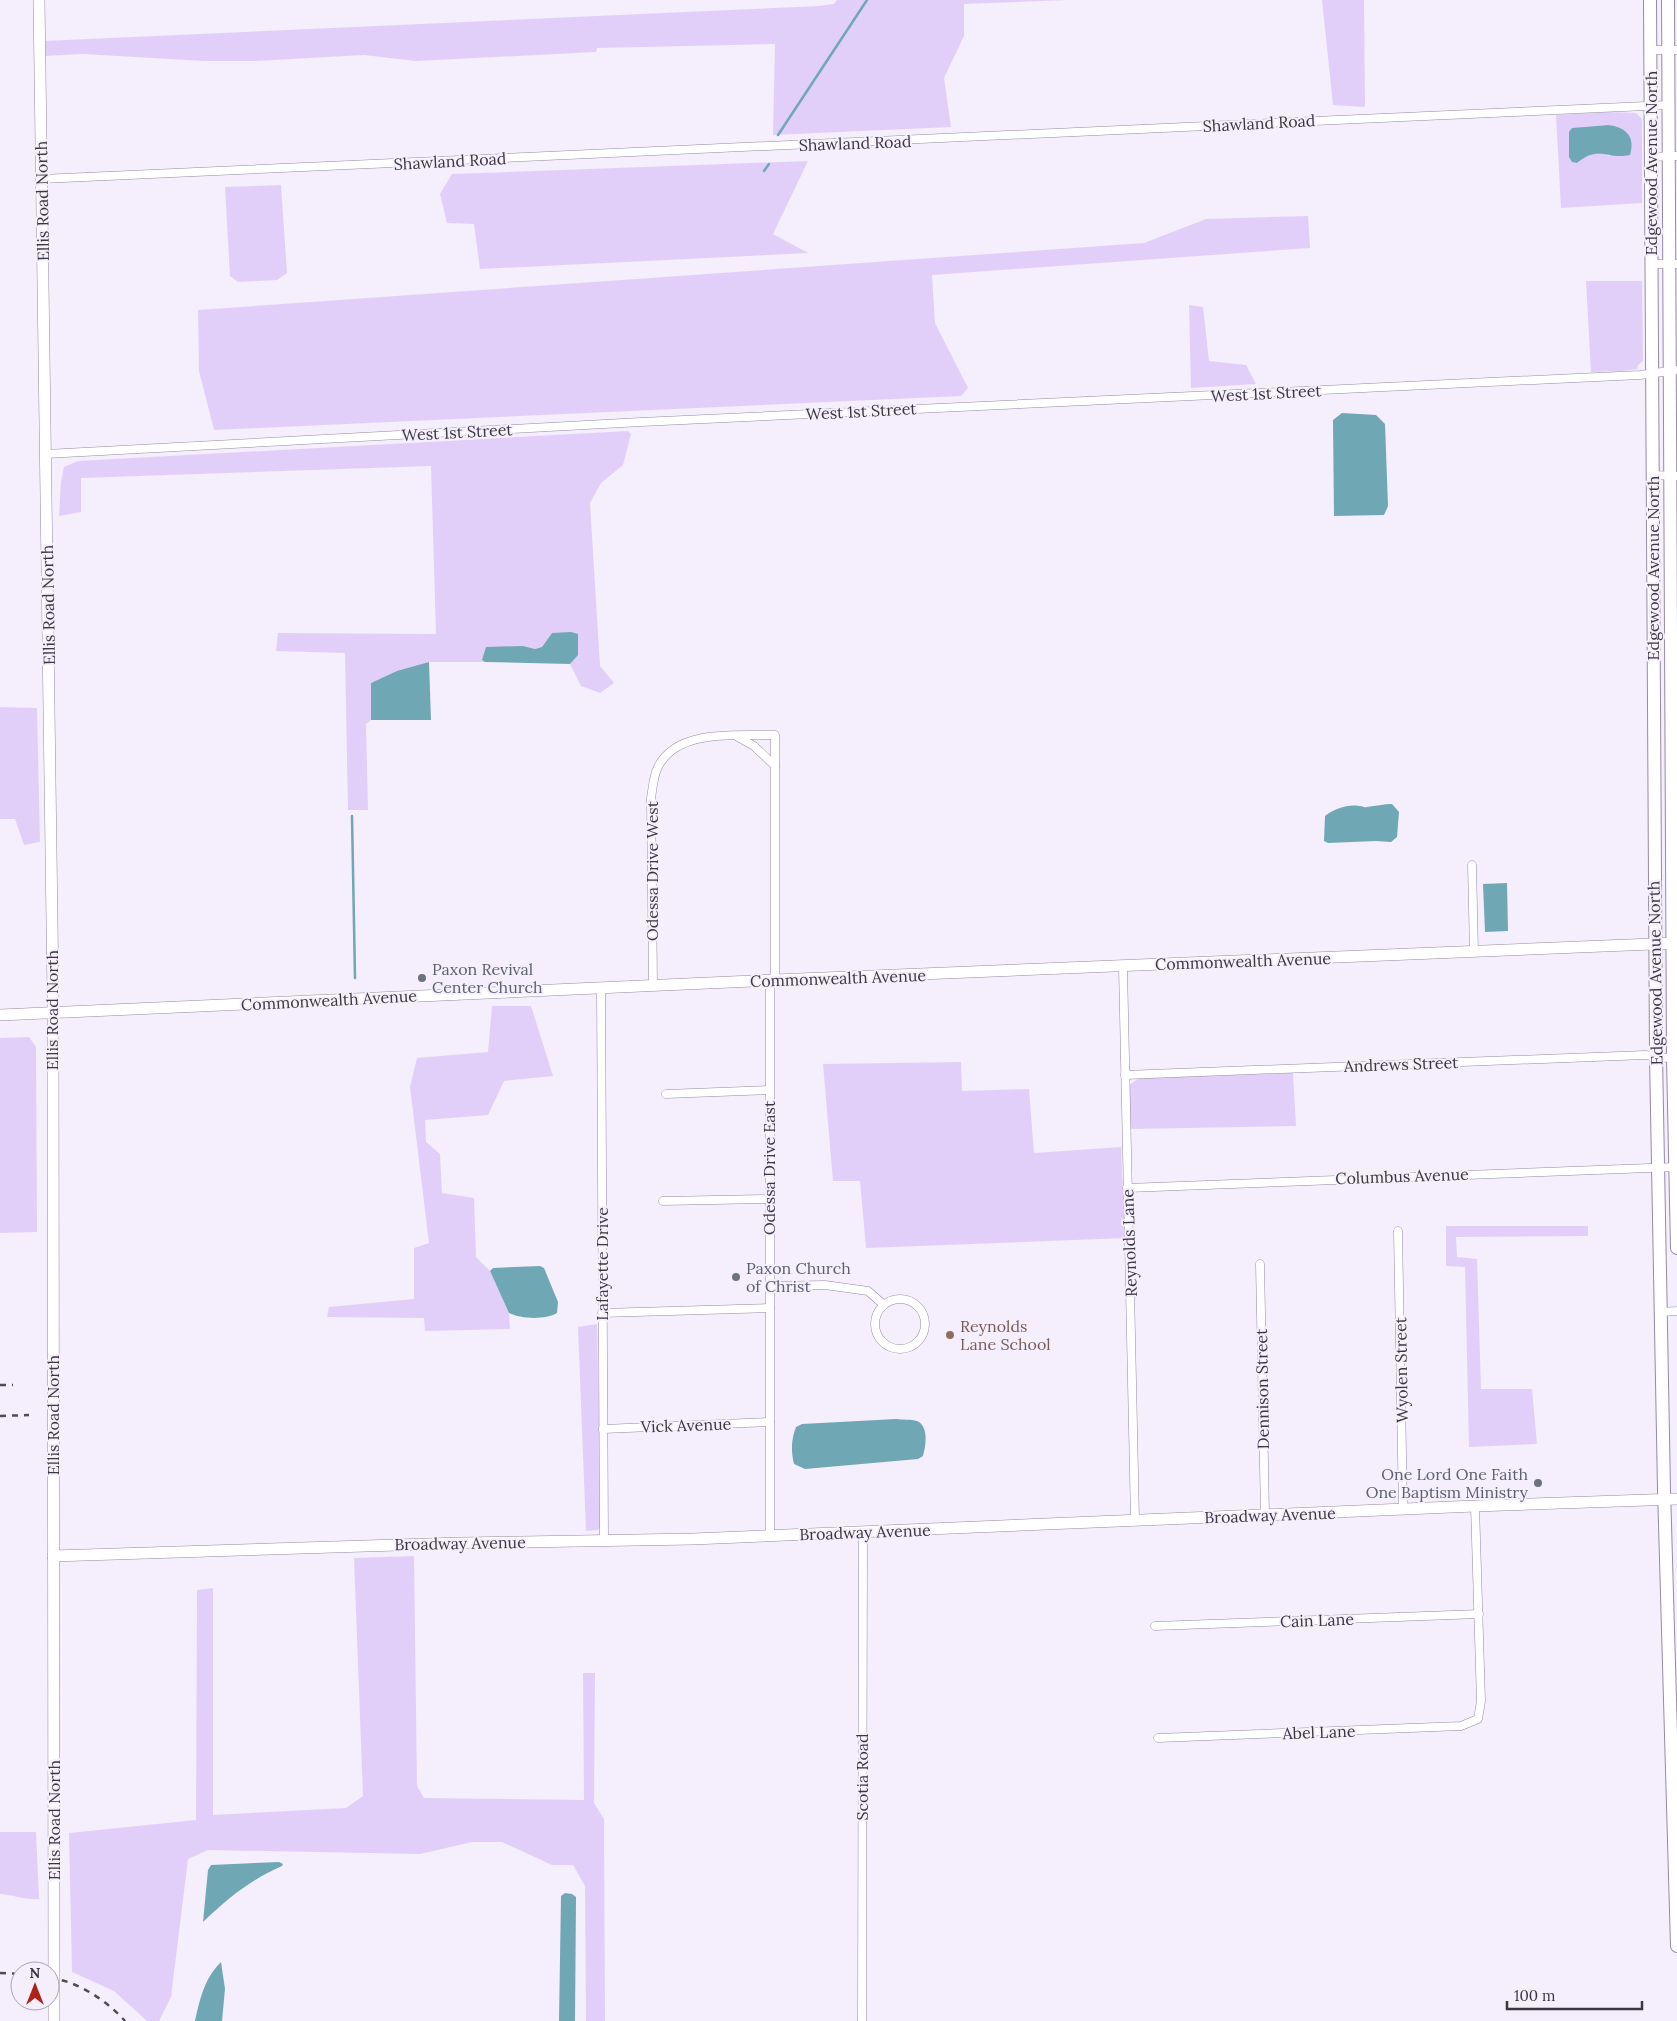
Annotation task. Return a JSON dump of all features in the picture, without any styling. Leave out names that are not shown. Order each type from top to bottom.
[{"type":"main road","name":"Edgewood Avenue North","points":[[1650,0],[1656,1056],[1660,1312],[1671,1499],[1677,1946]]},
{"type":"main road","name":"Edgewood Avenue North","points":[[1668,0],[1672,50],[1668,105],[1673,156],[1677,1248]]},
{"type":"street","name":"Ellis Road North","points":[[39,0],[52,1014],[54,2021]]},
{"type":"street","points":[[1650,50],[1672,50]]},
{"type":"street","name":"Shawland Road","points":[[41,179],[1668,105]]},
{"type":"street","points":[[1651,157],[1673,156]]},
{"type":"street","points":[[1651,264],[1673,264]]},
{"type":"street","name":"West 1st Street","points":[[46,454],[641,422],[1652,374],[1673,371]]},
{"type":"street","points":[[1653,476],[1673,476]]},
{"type":"street","points":[[1653,583],[1674,583]]},
{"type":"street","points":[[1653,688],[1674,688]]},
{"type":"street","points":[[737,736],[754,746],[775,766]]},
{"type":"street","name":"Odessa Drive East","points":[[737,736],[775,736],[773,980],[769,1090],[770,1536]]},
{"type":"street","name":"Odessa Drive West","points":[[653,985],[651,798],[657,768],[663,758],[684,742],[703,737],[737,736]]},
{"type":"street","points":[[1654,796],[1675,796]]},
{"type":"street","points":[[1472,865],[1474,952]]},
{"type":"street","name":"Commonwealth Avenue","points":[[0,1015],[653,985],[1675,944]]},
{"type":"street","name":"Reynolds Lane","points":[[1123,967],[1135,1520]]},
{"type":"street","name":"Lafayette Drive","points":[[601,988],[604,1541]]},
{"type":"street","name":"Andrews Street","points":[[1125,1075],[1645,1055],[1675,1059]]},
{"type":"street","points":[[666,1094],[769,1090]]},
{"type":"street","points":[[1657,1128],[1676,1128]]},
{"type":"street","name":"Columbus Avenue","points":[[1127,1188],[1676,1166]]},
{"type":"street","points":[[663,1201],[770,1198]]},
{"type":"street","name":"Wyolen Street","points":[[1398,1232],[1404,1509]]},
{"type":"street","name":"Dennison Street","points":[[1260,1264],[1264,1515]]},
{"type":"street","points":[[770,1286],[825,1285],[868,1291],[884,1305]]},
{"type":"street","points":[[898,1299],[907,1300],[920,1310],[925,1326],[918,1342],[911,1347],[895,1349],[882,1342],[875,1327],[875,1320],[878,1312],[884,1305],[898,1299]]},
{"type":"street","points":[[602,1313],[770,1308]]},
{"type":"street","points":[[1660,1312],[1677,1311]]},
{"type":"street","name":"Vick Avenue","points":[[603,1429],[770,1422]]},
{"type":"street","name":"Broadway Avenue","points":[[53,1556],[422,1544],[770,1536],[1671,1499]]},
{"type":"street","points":[[1476,1506],[1479,1614]]},
{"type":"street","name":"Scotia Road","points":[[862,2021],[863,1532]]},
{"type":"street","name":"Cain Lane","points":[[1155,1626],[1479,1614]]},
{"type":"street","name":"Abel Lane","points":[[1158,1738],[1461,1726],[1478,1719],[1480,1701],[1479,1614]]},
{"type":"shaded area","points":[[837,0],[1068,0],[964,4],[964,36],[944,78],[951,127],[773,135],[775,44],[597,48],[596,52],[415,61],[364,55],[255,61],[204,61],[83,54],[45,56],[44,41],[819,6],[834,4]]},
{"type":"shaded area","points":[[1322,0],[1364,0],[1365,107],[1333,105]]},
{"type":"shaded area","points":[[1609,112],[1636,113],[1642,119],[1642,203],[1561,208],[1556,115]],"holes":[[[1608,125],[1614,127],[1609,156],[1592,154],[1584,157],[1577,163],[1572,162],[1569,157],[1569,133],[1583,127]]]},
{"type":"shaded area","points":[[808,161],[773,234],[808,253],[480,269],[474,224],[447,223],[440,194],[452,174]]},
{"type":"shaded area","points":[[281,185],[287,273],[277,280],[238,282],[230,276],[225,187]]},
{"type":"shaded area","points":[[1308,216],[1310,248],[932,275],[935,323],[968,388],[961,396],[214,430],[199,371],[198,310],[1144,243],[1206,219]]},
{"type":"shaded area","points":[[1586,281],[1642,281],[1643,361],[1638,365],[1637,369],[1591,372]]},
{"type":"shaded area","points":[[1189,305],[1203,307],[1209,361],[1246,365],[1256,384],[1191,388]]},
{"type":"shaded area","points":[[628,431],[631,434],[623,465],[601,483],[590,503],[600,666],[614,683],[600,693],[581,686],[570,664],[578,654],[552,633],[542,647],[535,649],[523,646],[482,659],[485,662],[429,662],[371,683],[371,720],[366,724],[368,810],[348,810],[345,653],[276,651],[278,633],[436,634],[431,466],[81,478],[81,512],[59,516],[64,467],[78,461]]},
{"type":"shaded area","points":[[0,707],[37,708],[40,842],[24,845],[15,819],[0,819]]},
{"type":"shaded area","points":[[492,1006],[531,1006],[553,1076],[504,1081],[488,1115],[425,1120],[426,1142],[440,1154],[442,1193],[474,1198],[476,1257],[490,1271],[509,1313],[510,1329],[425,1331],[424,1318],[327,1317],[329,1307],[414,1299],[414,1248],[429,1243],[410,1087],[417,1058],[488,1052]]},
{"type":"shaded area","points":[[29,1037],[36,1047],[37,1232],[0,1233],[0,1038]]},
{"type":"shaded area","points":[[961,1062],[962,1091],[1029,1089],[1034,1153],[1121,1147],[1125,1238],[866,1248],[860,1181],[833,1181],[823,1064]]},
{"type":"shaded area","points":[[1293,1073],[1296,1126],[1130,1129],[1129,1085],[1139,1078]]},
{"type":"shaded area","points":[[1446,1226],[1588,1226],[1588,1236],[1456,1237],[1457,1257],[1477,1259],[1481,1389],[1532,1389],[1537,1444],[1469,1447],[1465,1267],[1446,1266]]},
{"type":"shaded area","points":[[597,1324],[601,1525],[598,1530],[586,1531],[578,1327]]},
{"type":"shaded area","points":[[414,1556],[417,1786],[424,1798],[584,1800],[583,1673],[595,1673],[594,1803],[604,1819],[605,2021],[586,2021],[585,1886],[573,1865],[552,1865],[502,1842],[472,1842],[420,1854],[208,1850],[188,1859],[171,1997],[159,2021],[147,2021],[114,1991],[72,1972],[69,1833],[196,1820],[197,1590],[213,1588],[213,1815],[346,1808],[363,1796],[354,1558]]},
{"type":"shaded area","points":[[0,1832],[36,1832],[39,1899],[0,1894]]},
{"type":"water","points":[[1608,125],[1624,130],[1628,134],[1631,143],[1630,155],[1597,154],[1591,155],[1577,163],[1572,162],[1569,157],[1569,132],[1572,128]]},
{"type":"water","points":[[1342,413],[1376,415],[1385,424],[1388,506],[1384,515],[1334,516],[1333,420]]},
{"type":"water","points":[[571,632],[578,634],[578,655],[570,664],[485,662],[482,660],[486,647],[523,646],[535,649],[542,647],[552,633]]},
{"type":"water","points":[[429,662],[431,720],[371,720],[371,683],[397,671]]},
{"type":"water","points":[[1392,804],[1399,812],[1397,837],[1391,842],[1328,843],[1324,841],[1325,816],[1333,811],[1350,806],[1366,807]]},
{"type":"water","points":[[1507,883],[1508,931],[1485,932],[1483,884]]},
{"type":"water","points":[[540,1266],[544,1268],[558,1302],[557,1313],[546,1317],[533,1318],[520,1317],[509,1313],[490,1271],[493,1268]]},
{"type":"water","points":[[896,1419],[915,1420],[921,1424],[926,1437],[923,1456],[918,1459],[805,1469],[794,1464],[793,1436],[796,1427],[802,1424]]},
{"type":"water","points":[[279,1862],[283,1864],[282,1866],[240,1890],[203,1922],[208,1870],[211,1865]]},
{"type":"water","points":[[565,1893],[576,1897],[575,2021],[559,2021],[561,1896]]},
{"type":"water","points":[[221,1962],[225,1989],[222,2021],[195,2021],[201,1997],[210,1975]]},
{"type":"waterway","points":[[778,135],[867,0]]},
{"type":"waterway","points":[[764,171],[769,164]]},
{"type":"waterway","points":[[352,816],[355,978]]},
{"type":"railway","points":[[0,1385],[13,1385]]},
{"type":"railway","points":[[0,1416],[29,1415]]},
{"type":"railway","points":[[0,1973],[10,1974]]},
{"type":"railway","points":[[60,1980],[71,1983],[101,1999],[125,2021]]},
{"type":"place","name":"Paxon Revival Center Church","points":[[422,978]]},
{"type":"place","name":"Paxon Church of Christ","points":[[736,1277]]},
{"type":"place","name":"Reynolds Lane School","points":[[950,1335]]},
{"type":"place","name":"One Lord One Faith One Baptism Ministry","points":[[1538,1483]]}]
